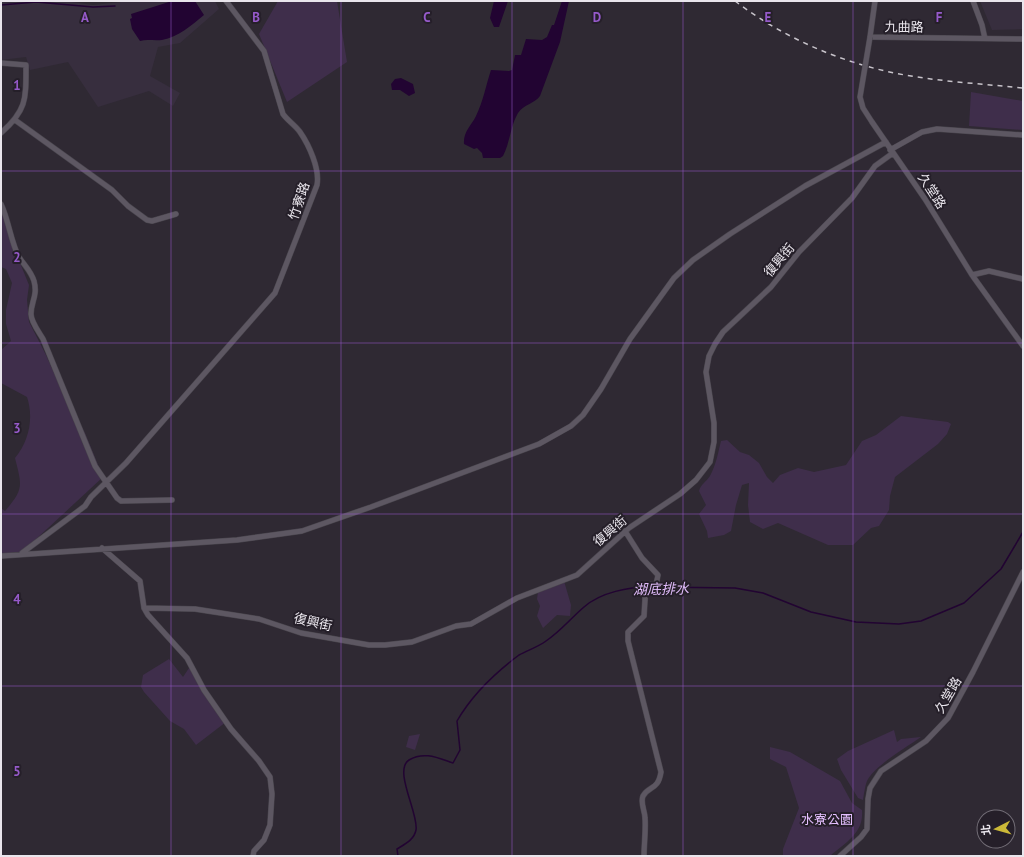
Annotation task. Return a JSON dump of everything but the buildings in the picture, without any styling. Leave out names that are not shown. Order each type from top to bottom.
[{"type":"street","name":"竹寮路","points":[[21,554],[85,506],[91,497],[126,463],[275,293],[298,235],[318,178],[308,146],[299,131],[283,114],[264,51],[226,1]]},
{"type":"street","name":"九曲路","points":[[875,1],[870,37],[1023,39]]},
{"type":"street","points":[[972,1],[982,24],[985,39]]},
{"type":"street","name":"久堂路","points":[[870,37],[860,97],[863,108],[972,275],[1023,346]]},
{"type":"street","points":[[1,63],[26,65],[26,91],[20,114],[1,133]]},
{"type":"street","points":[[15,120],[112,190],[128,206],[147,220],[152,221],[176,214]]},
{"type":"street","name":"復興街","points":[[144,608],[195,609],[259,619],[301,632],[368,645],[412,642],[456,626],[471,624],[517,598],[576,575],[625,531],[680,494],[696,480],[710,462],[714,442],[714,423],[706,372],[709,356],[723,332],[771,287],[799,252],[852,198],[875,166],[892,151],[922,132],[937,129],[1023,135]]},
{"type":"street","points":[[1,556],[237,540],[302,531],[371,508],[539,444],[570,426],[583,415],[601,389],[630,339],[674,278],[693,260],[730,234],[805,186],[886,142]]},
{"type":"street","points":[[1,204],[7,215],[19,257],[34,280],[36,290],[31,314],[32,319],[43,339],[95,466],[121,501],[172,500]]},
{"type":"street","points":[[972,275],[989,271],[1023,279]]},
{"type":"street","points":[[625,531],[642,558],[658,575],[656,584],[646,584],[644,616],[628,632],[628,641],[661,772],[660,781],[642,797],[646,817],[644,856]]},
{"type":"street","points":[[102,548],[140,581],[144,608],[156,625],[186,658],[204,690],[231,729],[250,750],[270,777],[272,794],[270,825],[264,840],[254,851],[253,856]]},
{"type":"street","name":"久堂路","points":[[840,856],[861,837],[867,829],[870,788],[882,771],[926,742],[948,718],[973,672],[1023,572]]},
{"type":"shaded area","points":[[66,1],[93,5],[130,1],[215,1],[219,9],[180,43],[158,47],[150,76],[180,93],[173,106],[149,91],[98,107],[68,62],[30,70],[26,57],[1,60],[1,2]]},
{"type":"shaded area","points":[[172,1],[195,1],[204,15],[195,23],[174,36],[162,40],[140,41],[132,29],[130,19],[132,18],[131,14]]},
{"type":"shaded area","points":[[494,1],[508,1],[499,27],[494,27],[490,18]]},
{"type":"shaded area","points":[[562,1],[569,1],[560,42],[540,96],[518,113],[503,156],[500,158],[483,158],[482,153],[477,148],[474,149],[464,144],[464,140],[483,99],[491,70],[512,70],[515,55],[521,55],[526,39],[542,40],[547,37],[552,25],[554,25]]},
{"type":"shaded area","points":[[980,1],[1023,1],[1023,29],[992,30]]},
{"type":"shaded area","points":[[401,78],[413,84],[415,93],[409,96],[400,90],[392,90],[391,84],[395,79]]},
{"type":"green space","points":[[278,1],[337,1],[347,62],[287,102],[259,34]]},
{"type":"green space","points":[[971,92],[1023,101],[1023,130],[969,126]]},
{"type":"green space","points":[[1,204],[11,241],[29,285],[27,300],[29,322],[85,433],[103,477],[20,554],[1,554],[1,508],[5,511],[16,497],[20,487],[15,458],[27,437],[30,413],[27,397],[1,383],[1,350],[11,341],[6,324],[6,310],[12,283],[6,269],[1,267]]},
{"type":"green space","points":[[901,416],[948,422],[951,424],[947,434],[938,444],[895,477],[890,496],[889,510],[879,526],[871,528],[853,545],[828,545],[778,523],[763,529],[750,522],[748,505],[749,483],[742,485],[731,531],[724,535],[708,538],[707,531],[699,514],[706,505],[699,491],[712,472],[721,441],[727,440],[740,452],[749,455],[759,463],[767,477],[773,483],[780,475],[798,468],[814,472],[846,465],[862,441],[876,435]]},
{"type":"green space","points":[[564,581],[571,605],[570,616],[557,615],[543,628],[537,616],[540,606],[537,599],[538,592]]},
{"type":"green space","points":[[169,659],[183,677],[191,665],[226,722],[196,745],[184,729],[170,721],[141,687],[143,675]]},
{"type":"green space","points":[[894,730],[897,742],[901,739],[921,737],[876,769],[867,781],[863,800],[858,798],[841,770],[837,759],[848,751]]},
{"type":"green space","points":[[420,734],[415,750],[406,747],[409,736]]},
{"type":"green space","name":"水寮公園","points":[[770,747],[790,752],[840,781],[852,803],[862,810],[862,818],[857,831],[848,841],[830,856],[783,856],[783,849],[799,808],[786,767],[770,759]]},
{"type":"waterway","points":[[1,5],[36,2],[93,7],[115,6]]},
{"type":"waterway","name":"湖底排水","points":[[656,587],[735,588],[763,593],[811,612],[856,622],[899,624],[921,621],[964,603],[1001,569],[1023,532]]},
{"type":"waterway","name":"湖底排水","points":[[398,856],[397,849],[411,839],[416,830],[416,823],[404,773],[405,765],[409,760],[420,756],[431,756],[453,763],[460,750],[457,721],[477,693],[501,669],[519,655],[540,645],[551,637],[591,602],[616,591],[650,587]]},
{"type":"railway","points":[[735,1],[751,13],[785,33],[821,50],[858,64],[913,76],[1023,88]]}]
